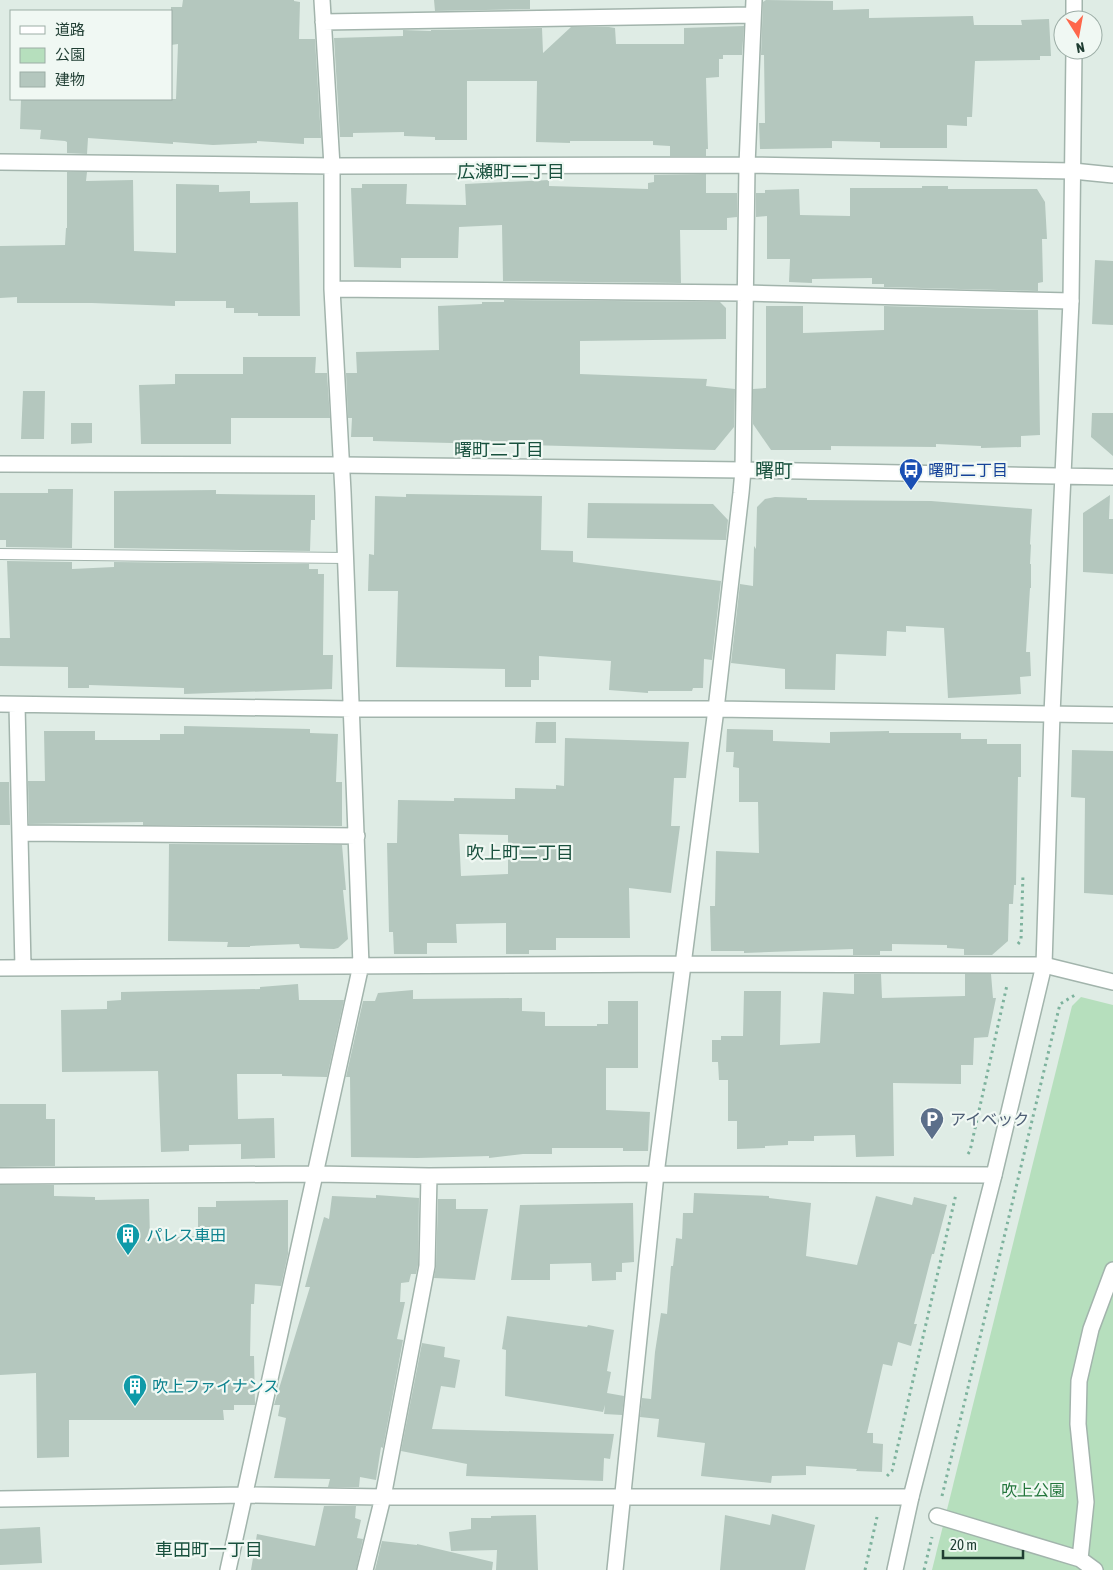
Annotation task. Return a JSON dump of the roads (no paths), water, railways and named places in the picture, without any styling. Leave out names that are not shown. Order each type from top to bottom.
[{"type":"street","points":[[228,1570],[361,965],[346,558],[332,289],[332,166],[322,0]]},
{"type":"street","points":[[323,22],[754,7],[747,165],[742,470],[716,709],[656,1174],[615,1570]]},
{"type":"street","points":[[895,1570],[911,1497],[994,1175],[1044,964],[1052,714],[1071,301],[1074,60]]},
{"type":"street","points":[[0,162],[332,166],[747,165],[1072,170],[1113,175]]},
{"type":"street","points":[[332,289],[745,293],[1071,301]]},
{"type":"street","points":[[0,464],[341,465],[1113,477]]},
{"type":"street","points":[[0,704],[352,709],[716,709],[1113,715]]},
{"type":"street","points":[[17,705],[23,967]]},
{"type":"street","points":[[20,833],[357,836]]},
{"type":"street","points":[[0,968],[361,965],[1044,964],[1113,982]]},
{"type":"street","points":[[0,1176],[315,1174],[429,1176],[656,1174],[994,1175]]},
{"type":"street","points":[[365,1570],[383,1497],[427,1266],[429,1176]]},
{"type":"street","points":[[1080,1559],[1086,1502],[1078,1424],[1079,1381],[1091,1329],[1113,1270]]},
{"type":"street","points":[[0,1499],[246,1495],[383,1497],[911,1497]]},
{"type":"street","points":[[937,1516],[1080,1559],[1095,1570]]},
{"type":"lane","points":[[0,554],[346,558]]},
{"type":"place","name":"曙町二丁目","points":[[911,491]]},
{"type":"place","name":"アイベック","points":[[932,1140]]},
{"type":"place","name":"パレス車田","points":[[128,1256]]},
{"type":"place","name":"吹上ファイナンス","points":[[135,1407]]},
{"type":"district","name":"広瀬町二丁目","points":[[511,172]]},
{"type":"district","name":"曙町二丁目","points":[[499,450]]},
{"type":"district","name":"曙町","points":[[774,470]]},
{"type":"district","name":"吹上町二丁目","points":[[520,853]]},
{"type":"district","name":"車田町一丁目","points":[[209,1550]]},
{"type":"park label","name":"吹上公園","points":[[1033,1490]]}]
